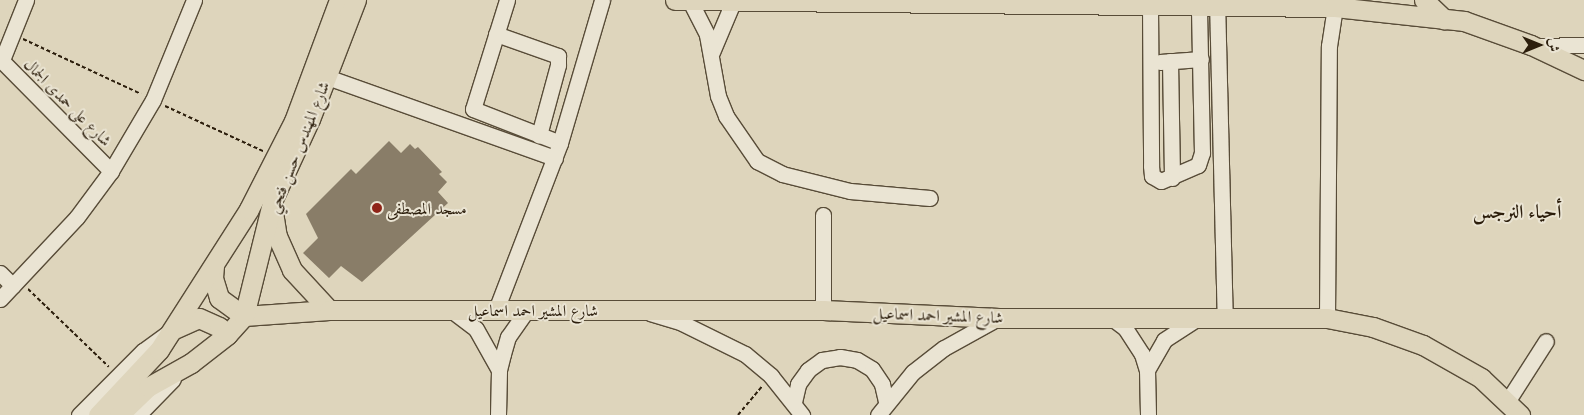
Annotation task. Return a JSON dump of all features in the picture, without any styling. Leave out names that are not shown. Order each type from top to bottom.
[{"type":"main road","name":"شارع المهندس حسن فتحي","points":[[98,415],[145,368],[173,330],[214,266],[277,157],[312,79],[339,0]]},
{"type":"main road","name":"شارع المهندس حسن فتحي","points":[[119,415],[148,387],[191,363],[227,335],[244,316],[273,199],[327,77],[356,0]]},
{"type":"main road","points":[[682,0],[733,2],[1335,4],[1464,21],[1531,46],[1584,70]]},
{"type":"main road","points":[[1424,0],[1444,19]]},
{"type":"main road","points":[[273,199],[274,218],[283,253],[303,284],[329,310]]},
{"type":"main road","points":[[214,266],[213,278],[219,298],[244,316]]},
{"type":"main road","name":"شارع المشير احمد اسماعيل","points":[[244,316],[329,310],[823,310],[999,318],[1327,318],[1373,327],[1423,345],[1481,378],[1514,408]]},
{"type":"main road","points":[[173,330],[199,318],[219,327],[227,335]]},
{"type":"street","points":[[1,60],[26,0]]},
{"type":"street","points":[[0,299],[76,218],[111,171],[153,100],[194,0]]},
{"type":"street","points":[[507,0],[473,109],[560,143]]},
{"type":"street","points":[[496,310],[555,158],[602,0]]},
{"type":"street","points":[[682,0],[704,26],[712,53],[713,75],[726,116],[757,161],[782,174],[850,191],[930,198]]},
{"type":"street","points":[[712,53],[733,2]]},
{"type":"street","points":[[1150,4],[1152,176],[1161,181],[1172,178],[1198,165],[1202,153],[1201,60],[1211,4]]},
{"type":"street","points":[[1211,4],[1225,317]]},
{"type":"street","points":[[1327,318],[1329,46],[1335,4]]},
{"type":"street","points":[[496,34],[558,56],[558,65],[539,135]]},
{"type":"street","points":[[1531,46],[1584,45]]},
{"type":"street","name":"شارع على حمدى الجمال","points":[[1,60],[111,171]]},
{"type":"street","points":[[1150,62],[1201,60]]},
{"type":"street","points":[[1170,61],[1172,178]]},
{"type":"street","points":[[327,77],[555,158]]},
{"type":"street","points":[[823,215],[823,310]]},
{"type":"street","points":[[0,273],[16,282]]},
{"type":"street","points":[[451,310],[476,328],[499,370]]},
{"type":"street","points":[[498,415],[499,370],[508,337],[527,310]]},
{"type":"street","points":[[639,310],[715,338],[745,354],[772,376],[794,402],[802,415]]},
{"type":"street","points":[[878,415],[886,401],[913,372],[944,348],[999,318]]},
{"type":"street","points":[[1147,370],[1164,340],[1198,318]]},
{"type":"street","points":[[1113,319],[1135,340],[1147,370],[1148,415]]},
{"type":"street","points":[[79,415],[143,351],[173,330]]},
{"type":"street","points":[[1514,408],[1546,341]]},
{"type":"street","points":[[794,402],[798,384],[808,370],[822,360],[840,357],[857,360],[872,370],[882,384],[886,401]]},
{"type":"street","points":[[138,415],[191,363]]},
{"type":"path","points":[[13,34],[277,157]]},
{"type":"path","points":[[16,282],[118,376]]},
{"type":"path","points":[[738,415],[772,376]]},
{"type":"building","name":"مسجد المصطفى","points":[[389,141],[401,153],[410,144],[415,149],[418,147],[442,172],[439,174],[447,182],[438,192],[448,203],[362,282],[341,266],[329,278],[303,253],[318,238],[306,214],[351,169],[356,174]]},
{"type":"place","name":"مسجد المصطفى","points":[[377,208]]},
{"type":"district","name":"أحياء النرجس","points":[[1517,212]]}]
